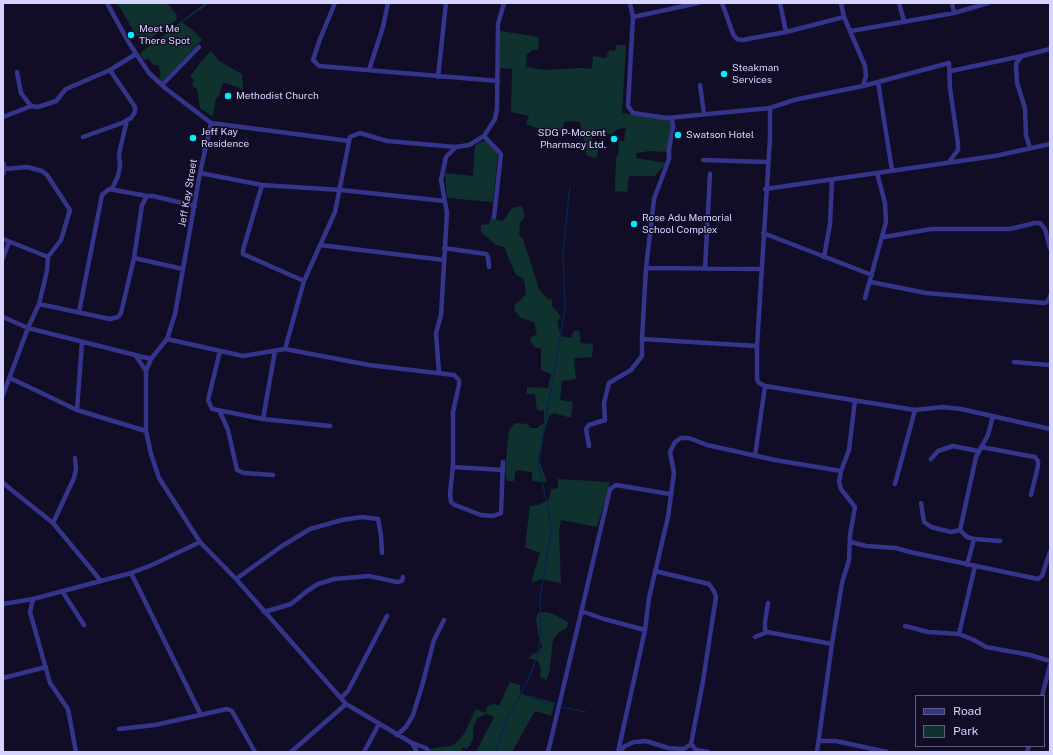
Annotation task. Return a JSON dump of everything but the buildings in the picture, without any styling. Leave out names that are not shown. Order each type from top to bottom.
[{"type":"street","points":[[107,3],[136,54],[149,73],[211,124],[349,140]]},
{"type":"street","points":[[335,3],[320,40],[313,60],[314,63],[324,66],[498,81]]},
{"type":"street","points":[[369,70],[383,27],[388,3]]},
{"type":"street","points":[[438,77],[446,3]]},
{"type":"street","points":[[285,349],[304,281],[335,212],[349,140],[354,134],[360,133],[387,141],[456,147],[469,145],[484,136],[495,119],[497,109],[498,24],[504,3]]},
{"type":"street","points":[[630,3],[633,17],[628,106],[633,113],[672,118],[770,108],[794,100],[863,86],[946,63],[950,65],[951,71],[950,88],[958,144],[958,150],[949,162]]},
{"type":"street","points":[[633,17],[698,3]]},
{"type":"street","points":[[722,3],[726,19],[733,34],[737,39],[742,40],[786,32],[844,17]]},
{"type":"street","points":[[780,3],[786,32]]},
{"type":"street","points":[[841,3],[844,17],[865,66],[866,76],[863,86]]},
{"type":"street","points":[[899,3],[904,21]]},
{"type":"street","points":[[952,3],[954,13]]},
{"type":"street","points":[[851,31],[954,13],[988,3]]},
{"type":"street","points":[[162,85],[199,47]]},
{"type":"street","points":[[951,71],[1022,56],[1050,48]]},
{"type":"street","points":[[3,117],[31,106],[38,107],[56,101],[66,89],[110,70],[136,54]]},
{"type":"street","points":[[1022,56],[1016,65],[1017,83],[1025,108],[1026,135],[1030,148]]},
{"type":"street","points":[[1005,59],[1016,65]]},
{"type":"street","points":[[83,137],[132,118],[135,112],[135,107],[110,70]]},
{"type":"street","points":[[16,72],[21,93],[31,106]]},
{"type":"street","points":[[878,82],[892,170]]},
{"type":"street","points":[[700,85],[704,114]]},
{"type":"street","points":[[770,108],[770,138],[765,188],[756,346],[757,379],[759,383],[766,386],[915,410],[942,407],[961,409],[1050,429]]},
{"type":"street","points":[[589,446],[586,429],[589,424],[605,420],[606,389],[612,380],[626,374],[642,356],[646,268],[654,199],[669,159],[669,149],[673,127],[672,118]]},
{"type":"street","points":[[112,189],[118,176],[120,166],[119,154],[127,120]]},
{"type":"street","name":"Jeff Kay Street","points":[[211,124],[200,173],[175,314],[167,339],[150,359],[146,371],[146,431],[159,478],[200,542],[236,579],[346,704],[397,735],[426,748],[429,752]]},
{"type":"street","points":[[484,136],[501,154],[494,217]]},
{"type":"street","points":[[765,188],[832,181],[892,170],[995,156],[1050,144]]},
{"type":"street","points":[[439,373],[436,333],[441,315],[446,214],[441,180],[446,157],[456,147]]},
{"type":"street","points":[[703,160],[767,162]]},
{"type":"street","points":[[3,163],[4,171],[27,167],[42,171],[48,175],[70,210],[61,240],[48,257],[47,271],[39,304],[28,328],[3,395]]},
{"type":"street","points":[[200,173],[262,185],[340,190],[445,201]]},
{"type":"street","points":[[865,298],[884,237],[886,222],[884,204],[877,173]]},
{"type":"street","points":[[705,269],[710,174]]},
{"type":"street","points":[[824,257],[830,224],[832,181]]},
{"type":"street","points":[[262,185],[243,254],[304,281]]},
{"type":"street","points":[[79,312],[100,199],[104,191],[112,189],[195,206]]},
{"type":"street","points":[[39,304],[110,319],[118,317],[121,313],[134,258],[142,205],[147,196]]},
{"type":"street","points":[[884,237],[931,229],[1010,228],[1040,223],[1045,229],[1050,248]]},
{"type":"street","points":[[763,233],[872,275]]},
{"type":"street","points":[[3,239],[48,257]]},
{"type":"street","points":[[3,258],[9,242]]},
{"type":"street","points":[[320,245],[444,260]]},
{"type":"street","points":[[444,248],[486,254],[488,257],[489,267]]},
{"type":"street","points":[[134,258],[183,269]]},
{"type":"street","points":[[646,268],[760,270]]},
{"type":"street","points":[[871,282],[926,293],[1045,303],[1050,296]]},
{"type":"street","points":[[3,317],[28,328],[150,359]]},
{"type":"street","points":[[167,339],[243,356],[285,349],[369,365],[454,375],[459,380],[453,412],[453,467],[450,494],[452,502],[481,515],[498,515],[502,510],[503,462]]},
{"type":"street","points":[[642,339],[756,346]]},
{"type":"street","points":[[77,410],[82,342]]},
{"type":"street","points":[[220,351],[208,400],[212,409],[220,412],[263,419],[330,426]]},
{"type":"street","points":[[263,419],[275,351]]},
{"type":"street","points":[[136,356],[146,371]]},
{"type":"street","points":[[1014,362],[1050,365]]},
{"type":"street","points":[[10,378],[77,410],[146,431]]},
{"type":"street","points":[[755,456],[766,386]]},
{"type":"street","points":[[817,752],[842,582],[849,560],[851,542],[850,534],[855,507],[841,489],[839,482],[841,471],[849,450],[855,400]]},
{"type":"street","points":[[895,484],[915,410]]},
{"type":"street","points":[[220,412],[228,430],[237,470],[244,473],[273,475]]},
{"type":"street","points":[[960,530],[980,449],[991,428],[993,416]]},
{"type":"street","points":[[618,752],[645,630],[649,598],[665,531],[674,473],[670,452],[675,442],[681,438],[689,438],[707,445],[755,456],[841,471]]},
{"type":"street","points":[[930,458],[938,451],[953,446],[1035,458],[1038,461],[1038,466],[1031,495]]},
{"type":"street","points":[[53,523],[74,478],[76,469],[75,458]]},
{"type":"street","points":[[453,467],[503,470]]},
{"type":"street","points":[[3,482],[53,523],[101,581]]},
{"type":"street","points":[[548,752],[610,489],[616,485],[670,494]]},
{"type":"street","points":[[921,503],[924,522],[931,527],[951,532],[960,530]]},
{"type":"street","points":[[236,579],[282,546],[310,529],[342,520],[362,517],[378,519],[382,553]]},
{"type":"street","points":[[960,530],[967,537],[1000,542]]},
{"type":"street","points":[[967,565],[974,539]]},
{"type":"street","points":[[3,604],[33,599],[131,573],[152,565],[200,542]]},
{"type":"street","points":[[851,542],[866,546],[896,548],[967,565],[1038,579],[1042,576],[1050,552]]},
{"type":"street","points":[[959,634],[975,566]]},
{"type":"street","points":[[618,752],[625,746],[634,742],[646,741],[668,748],[684,749],[691,744],[716,598],[714,591],[709,584],[656,571]]},
{"type":"street","points":[[131,573],[201,715]]},
{"type":"street","points":[[264,612],[291,604],[318,584],[334,579],[369,576],[397,582],[402,581],[403,577]]},
{"type":"street","points":[[62,591],[84,625]]},
{"type":"street","points":[[33,599],[30,612],[50,683],[68,709],[76,752]]},
{"type":"street","points":[[767,632],[765,629],[765,622],[768,603]]},
{"type":"street","points":[[581,613],[584,612],[604,620],[645,630]]},
{"type":"street","points":[[341,698],[348,691],[387,616]]},
{"type":"street","points":[[397,735],[406,727],[412,715],[422,686],[434,640],[444,620]]},
{"type":"street","points":[[904,626],[928,632],[959,634],[986,647],[1030,655],[1050,661]]},
{"type":"street","points":[[755,637],[767,632],[832,644]]},
{"type":"street","points":[[1042,695],[1050,665]]},
{"type":"street","points":[[3,678],[46,667]]},
{"type":"street","points":[[291,752],[346,704]]},
{"type":"street","points":[[119,729],[156,726],[227,709],[232,711],[255,752]]},
{"type":"street","points":[[364,752],[379,724]]},
{"type":"street","points":[[819,741],[836,741],[887,752]]},
{"type":"street","points":[[412,743],[417,752]]},
{"type":"street","points":[[691,744],[696,750],[708,752]]},
{"type":"green space","points":[[117,3],[167,3],[177,15],[176,20],[142,45]]},
{"type":"green space","points":[[205,3],[207,5],[182,22],[195,32],[202,40],[161,83],[159,80],[161,72],[158,65],[153,65],[149,59],[144,60],[140,53]]},
{"type":"green space","points":[[500,31],[539,37],[538,50],[533,50],[527,54],[526,67],[546,70],[579,68],[592,69],[593,56],[606,58],[609,50],[615,51],[616,45],[626,45],[622,113],[671,119],[672,126],[667,152],[649,151],[637,153],[636,158],[666,163],[655,176],[629,176],[627,192],[615,191],[616,157],[618,156],[619,141],[624,141],[626,128],[617,129],[612,134],[592,132],[592,142],[598,147],[597,158],[587,156],[580,122],[565,121],[561,132],[544,131],[526,124],[529,116],[511,112],[512,69],[499,68]]},
{"type":"green space","points":[[211,51],[219,61],[242,74],[243,89],[223,82],[219,96],[216,98],[213,117],[200,108],[197,89],[192,85],[194,80],[190,77]]},
{"type":"green space","points":[[486,140],[498,153],[493,202],[447,198],[445,173],[473,176],[475,145]]},
{"type":"green space","points":[[522,206],[525,216],[520,223],[519,234],[523,239],[539,289],[549,300],[552,298],[552,306],[561,317],[557,322],[561,336],[571,338],[574,331],[579,331],[581,343],[593,344],[592,357],[574,358],[576,379],[562,381],[560,400],[573,402],[571,418],[554,413],[549,416],[538,458],[547,482],[532,481],[532,472],[516,470],[514,481],[507,481],[505,469],[509,430],[515,423],[528,424],[530,428],[538,428],[539,425],[544,424],[544,411],[537,410],[535,394],[527,394],[527,387],[548,388],[551,374],[541,370],[541,348],[535,348],[531,342],[530,338],[537,334],[534,322],[521,318],[514,310],[515,304],[526,294],[524,279],[516,275],[504,247],[496,245],[481,232],[481,225],[489,224],[491,217],[500,221],[504,220],[512,208]]},
{"type":"green space","points":[[558,479],[610,482],[597,527],[561,520],[559,531],[561,583],[541,579],[531,583],[540,553],[525,547],[530,506],[538,505],[549,500],[551,489],[558,488]]},
{"type":"green space","points":[[544,612],[553,614],[568,622],[567,628],[558,633],[553,640],[549,674],[546,680],[540,677],[541,668],[538,661],[529,658],[532,654],[539,652],[542,646],[536,620],[538,613]]},
{"type":"green space","points":[[510,682],[520,685],[520,693],[555,703],[551,716],[535,711],[512,752],[476,752],[494,717],[487,714],[477,718],[473,728],[473,740],[467,749],[462,747],[461,752],[432,752],[428,749],[455,744],[464,734],[476,709],[485,713],[487,707],[494,704],[499,706]]},
{"type":"waterway","points":[[496,752],[504,725],[529,678],[537,657],[541,633],[540,598],[551,532],[549,511],[538,465],[565,309],[563,251],[570,186]]},
{"type":"waterway","points":[[521,694],[553,705]]},
{"type":"waterway","points":[[561,707],[586,712]]},
{"type":"place","name":"Meet Me There Spot","points":[[131,35]]},
{"type":"place","name":"Steakman Services","points":[[724,74]]},
{"type":"place","name":"Methodist Church","points":[[228,96]]},
{"type":"place","name":"Swatson Hotel","points":[[678,135]]},
{"type":"place","name":"Jeff Kay Residence","points":[[193,138]]},
{"type":"place","name":"SDG P-Mocent Pharmacy Ltd.","points":[[614,139]]},
{"type":"place","name":"Rose Adu Memorial School Complex","points":[[634,224]]}]
